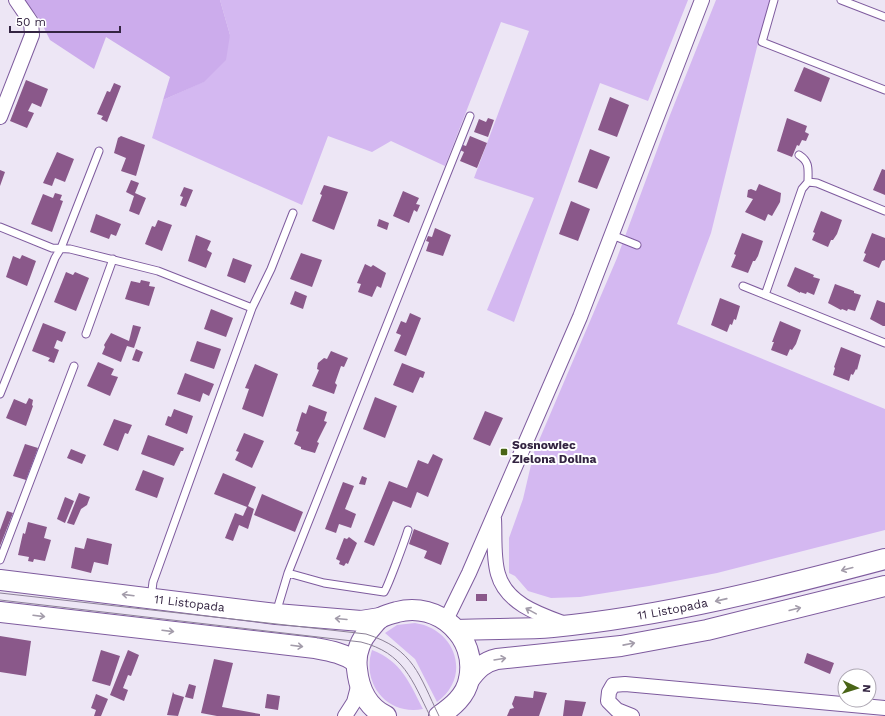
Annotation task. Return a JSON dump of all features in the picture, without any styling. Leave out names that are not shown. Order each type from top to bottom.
[{"type":"main road","name":"11 Listopada","points":[[0,580],[276,614],[361,621],[380,618],[403,611],[416,610],[434,613],[451,625],[493,630],[567,625],[693,606],[885,559]]},
{"type":"main road","points":[[450,713],[477,668],[489,661],[621,646],[707,630],[885,586]]},
{"type":"main road","points":[[0,612],[315,648],[335,651],[356,662]]},
{"type":"main road","points":[[380,618],[358,648],[356,662],[359,683],[373,707],[386,716]]},
{"type":"main road","points":[[451,625],[464,640],[468,652],[469,680]]},
{"type":"street","points":[[0,117],[32,35],[30,22],[16,0]]},
{"type":"street","points":[[451,625],[494,514],[580,317],[702,0]]},
{"type":"street","points":[[494,514],[495,560],[498,573],[505,589],[527,609],[567,625]]},
{"type":"street","points":[[345,716],[354,702],[359,683]]},
{"type":"street","points":[[632,716],[617,710],[608,701],[609,692],[613,685],[625,684],[885,708]]},
{"type":"lane","points":[[774,0],[762,42],[885,90]]},
{"type":"lane","points":[[841,0],[885,17]]},
{"type":"lane","points":[[276,614],[288,573],[470,116]]},
{"type":"lane","points":[[0,394],[55,258],[61,248],[99,151]]},
{"type":"lane","points":[[765,295],[802,189],[808,182],[808,163],[806,159],[798,155]]},
{"type":"lane","points":[[808,182],[817,183],[885,211]]},
{"type":"lane","points":[[152,598],[153,582],[252,308],[271,269],[293,213]]},
{"type":"lane","points":[[0,227],[52,248],[61,248],[158,270],[252,308]]},
{"type":"lane","points":[[612,235],[637,245]]},
{"type":"lane","points":[[86,334],[113,259]]},
{"type":"lane","points":[[743,286],[885,343]]},
{"type":"lane","points":[[0,560],[74,366]]},
{"type":"lane","points":[[288,573],[324,583],[384,592],[387,589],[389,578],[408,530]]},
{"type":"shaded area","points":[[24,0],[220,0],[230,35],[226,60],[204,82],[163,100],[170,77],[106,37],[94,69],[50,40],[40,20]]},
{"type":"shaded area","points":[[220,0],[688,0],[648,101],[600,83],[514,322],[487,310],[534,198],[474,178],[529,31],[501,22],[445,166],[391,141],[372,152],[328,136],[302,205],[152,138],[163,100],[203,82],[230,35]]},
{"type":"shaded area","points":[[716,0],[772,0],[760,35],[711,233],[677,324],[885,409],[885,530],[717,573],[580,597],[551,598],[528,591],[515,576],[509,573],[509,538],[523,499],[534,452],[617,258],[670,115]]},
{"type":"shaded area","points":[[415,623],[429,627],[441,634],[449,644],[454,655],[456,668],[454,680],[448,692],[437,702],[415,659],[385,633],[397,625]]},
{"type":"shaded area","points":[[372,650],[391,660],[398,667],[409,682],[423,709],[410,710],[398,707],[388,702],[380,694],[374,685],[370,674]]},
{"type":"building","points":[[804,67],[830,78],[821,102],[794,91]]},
{"type":"building","points":[[26,80],[48,89],[41,107],[32,103],[28,111],[34,113],[27,128],[10,121]]},
{"type":"building","points":[[114,83],[121,86],[107,122],[101,119],[103,116],[97,114],[107,91],[110,92]]},
{"type":"building","points":[[610,97],[629,105],[617,137],[598,130]]},
{"type":"building","points":[[488,118],[494,120],[488,137],[474,132],[479,119],[486,122]]},
{"type":"building","points":[[787,118],[807,126],[805,132],[809,134],[806,141],[802,140],[799,146],[797,145],[792,157],[777,151]]},
{"type":"building","points":[[121,136],[145,145],[136,176],[121,171],[126,158],[114,153],[118,138]]},
{"type":"building","points":[[470,136],[487,143],[477,168],[460,161],[464,152],[460,150],[463,145],[466,146]]},
{"type":"building","points":[[590,149],[610,157],[597,189],[578,182]]},
{"type":"building","points":[[57,152],[74,159],[65,182],[55,178],[52,186],[43,183]]},
{"type":"building","points":[[882,169],[885,170],[885,195],[873,190]]},
{"type":"building","points":[[0,170],[5,172],[0,186]]},
{"type":"building","points":[[131,180],[139,183],[135,193],[146,198],[139,215],[129,211],[134,196],[126,192]]},
{"type":"building","points":[[759,184],[781,193],[780,202],[772,216],[768,214],[765,221],[745,212],[753,199],[747,197],[748,190],[751,189],[756,191]]},
{"type":"building","points":[[324,185],[348,192],[334,230],[312,221],[322,195],[320,194]]},
{"type":"building","points":[[184,187],[193,190],[186,207],[180,205],[183,197],[180,196]]},
{"type":"building","points":[[403,191],[419,198],[416,204],[420,205],[417,212],[414,210],[409,223],[393,216]]},
{"type":"building","points":[[55,193],[62,195],[60,200],[63,201],[52,232],[31,224],[43,194],[53,198]]},
{"type":"building","points":[[571,201],[590,209],[578,241],[559,234]]},
{"type":"building","points":[[821,211],[842,220],[837,234],[833,240],[831,240],[828,247],[812,240],[815,233],[813,232]]},
{"type":"building","points":[[96,214],[121,224],[116,236],[111,234],[109,239],[90,232]]},
{"type":"building","points":[[379,219],[389,223],[387,230],[377,226]]},
{"type":"building","points":[[158,220],[172,225],[162,251],[145,244],[152,226],[155,227]]},
{"type":"building","points":[[435,228],[451,235],[443,256],[426,251],[429,242],[426,241],[428,236],[432,237]]},
{"type":"building","points":[[742,233],[763,241],[758,256],[755,261],[753,261],[748,273],[731,267]]},
{"type":"building","points":[[872,233],[885,238],[885,260],[882,261],[879,268],[863,261],[866,254],[864,253]]},
{"type":"building","points":[[196,235],[211,241],[207,250],[212,253],[206,268],[188,261]]},
{"type":"building","points":[[301,253],[322,260],[312,287],[290,279]]},
{"type":"building","points":[[22,255],[36,261],[27,286],[6,277],[13,256],[20,259]]},
{"type":"building","points":[[233,258],[252,265],[245,283],[227,276]]},
{"type":"building","points":[[365,264],[371,267],[373,265],[386,273],[381,288],[377,286],[372,297],[358,292],[361,284],[357,283]]},
{"type":"building","points":[[795,267],[814,275],[813,277],[820,279],[814,295],[807,292],[806,294],[800,293],[787,286]]},
{"type":"building","points":[[66,272],[73,275],[75,272],[89,278],[76,311],[54,302]]},
{"type":"building","points":[[141,280],[150,282],[149,286],[155,287],[149,306],[125,299],[131,281],[140,283]]},
{"type":"building","points":[[835,284],[861,295],[855,311],[848,309],[847,311],[841,310],[828,303]]},
{"type":"building","points":[[295,291],[307,296],[303,309],[290,304]]},
{"type":"building","points":[[720,298],[740,306],[736,320],[734,319],[732,325],[730,324],[727,332],[711,325]]},
{"type":"building","points":[[877,300],[885,303],[885,326],[870,319]]},
{"type":"building","points":[[211,309],[233,318],[226,337],[204,329]]},
{"type":"building","points":[[410,313],[421,318],[406,356],[394,351],[401,335],[396,333],[401,321],[406,323]]},
{"type":"building","points":[[780,321],[801,330],[796,344],[792,350],[790,349],[787,356],[771,350],[774,342],[772,342]]},
{"type":"building","points":[[43,323],[66,332],[62,342],[57,340],[54,348],[59,350],[54,363],[48,361],[50,358],[32,351]]},
{"type":"building","points":[[133,325],[141,327],[134,348],[127,346],[121,362],[102,354],[105,347],[104,345],[111,333],[129,341]]},
{"type":"building","points":[[197,341],[221,349],[214,369],[190,361]]},
{"type":"building","points":[[841,347],[861,355],[857,370],[856,369],[853,375],[851,374],[849,381],[833,375],[834,367]]},
{"type":"building","points":[[136,349],[143,352],[139,362],[132,360]]},
{"type":"building","points":[[331,351],[348,358],[344,367],[341,366],[335,383],[337,385],[334,394],[312,386],[319,370],[317,369],[318,363],[324,358],[327,359]]},
{"type":"building","points":[[98,362],[114,369],[111,375],[118,377],[110,396],[87,386]]},
{"type":"building","points":[[402,363],[425,372],[423,378],[420,377],[413,393],[393,385]]},
{"type":"building","points":[[255,364],[278,374],[263,417],[242,409],[249,389],[245,388]]},
{"type":"building","points":[[185,373],[214,384],[209,396],[203,393],[200,402],[177,394]]},
{"type":"building","points":[[375,397],[397,406],[385,438],[363,429]]},
{"type":"building","points":[[29,398],[33,400],[33,406],[26,426],[6,418],[14,399],[26,404]]},
{"type":"building","points":[[309,405],[327,412],[324,421],[327,422],[317,442],[319,443],[315,453],[301,449],[301,447],[294,444],[299,432],[296,431],[302,412],[306,414]]},
{"type":"building","points":[[174,409],[193,416],[187,434],[165,425],[168,416],[171,417]]},
{"type":"building","points":[[485,411],[503,418],[490,446],[473,439]]},
{"type":"building","points":[[114,419],[132,425],[128,434],[125,433],[118,451],[103,445]]},
{"type":"building","points":[[244,433],[264,441],[252,468],[235,460],[239,452],[236,451]]},
{"type":"building","points":[[148,435],[184,448],[174,466],[141,454]]},
{"type":"building","points":[[25,444],[38,448],[26,480],[13,476]]},
{"type":"building","points":[[71,449],[86,455],[82,464],[67,458]]},
{"type":"building","points":[[433,454],[443,459],[428,497],[417,492],[411,508],[393,501],[374,546],[364,542],[389,481],[407,488],[418,460],[428,464]]},
{"type":"building","points":[[143,470],[164,478],[157,498],[135,490]]},
{"type":"building","points":[[223,473],[256,487],[248,506],[254,509],[248,529],[239,525],[233,541],[225,538],[235,513],[243,516],[247,507],[214,494]]},
{"type":"building","points":[[362,476],[367,478],[365,485],[359,484]]},
{"type":"building","points":[[343,482],[354,486],[345,509],[356,514],[351,528],[339,524],[336,533],[325,529]]},
{"type":"building","points":[[79,493],[90,497],[87,505],[81,509],[74,525],[67,523]]},
{"type":"building","points":[[262,494],[303,512],[295,532],[254,515]]},
{"type":"building","points":[[65,497],[74,501],[65,523],[57,519]]},
{"type":"building","points":[[7,511],[13,513],[0,546],[0,530]]},
{"type":"building","points":[[28,522],[47,527],[44,538],[51,540],[45,561],[34,559],[33,562],[28,561],[29,557],[18,555],[23,533],[25,534]]},
{"type":"building","points":[[414,529],[449,543],[441,565],[424,558],[427,551],[409,544]]},
{"type":"building","points":[[349,537],[357,543],[348,564],[346,563],[344,566],[339,564],[340,561],[336,559],[344,538],[347,539]]},
{"type":"building","points":[[87,538],[112,544],[108,565],[94,562],[91,573],[71,568],[75,547],[84,549]]},
{"type":"building","points":[[476,594],[487,594],[487,601],[476,601]]},
{"type":"building","points":[[0,636],[31,641],[26,676],[0,672]]},
{"type":"building","points":[[101,650],[120,656],[110,686],[92,681]]},
{"type":"building","points":[[128,650],[139,655],[131,676],[128,675],[123,688],[128,690],[124,701],[110,695]]},
{"type":"building","points":[[807,653],[834,663],[830,674],[804,663]]},
{"type":"building","points":[[214,659],[233,663],[222,707],[260,714],[260,716],[217,716],[201,713]]},
{"type":"building","points":[[189,684],[196,686],[193,699],[185,697]]},
{"type":"building","points":[[534,691],[547,693],[539,716],[507,716],[510,709],[514,708],[512,704],[515,696],[533,698]]},
{"type":"building","points":[[173,692],[174,694],[184,697],[178,716],[167,715]]},
{"type":"building","points":[[96,694],[108,699],[101,716],[94,716],[96,710],[91,708]]},
{"type":"building","points":[[267,694],[280,696],[278,710],[265,708]]},
{"type":"building","points":[[565,700],[586,702],[582,716],[563,716]]},
{"type":"tram line","points":[[0,593],[366,634],[395,647],[405,656],[420,676],[439,716]]},
{"type":"tram line","points":[[0,600],[361,642],[376,647],[397,661],[412,680],[430,716]]},
{"type":"place","name":"Sosnowiec Zielona Dolina","points":[[504,452]]}]
